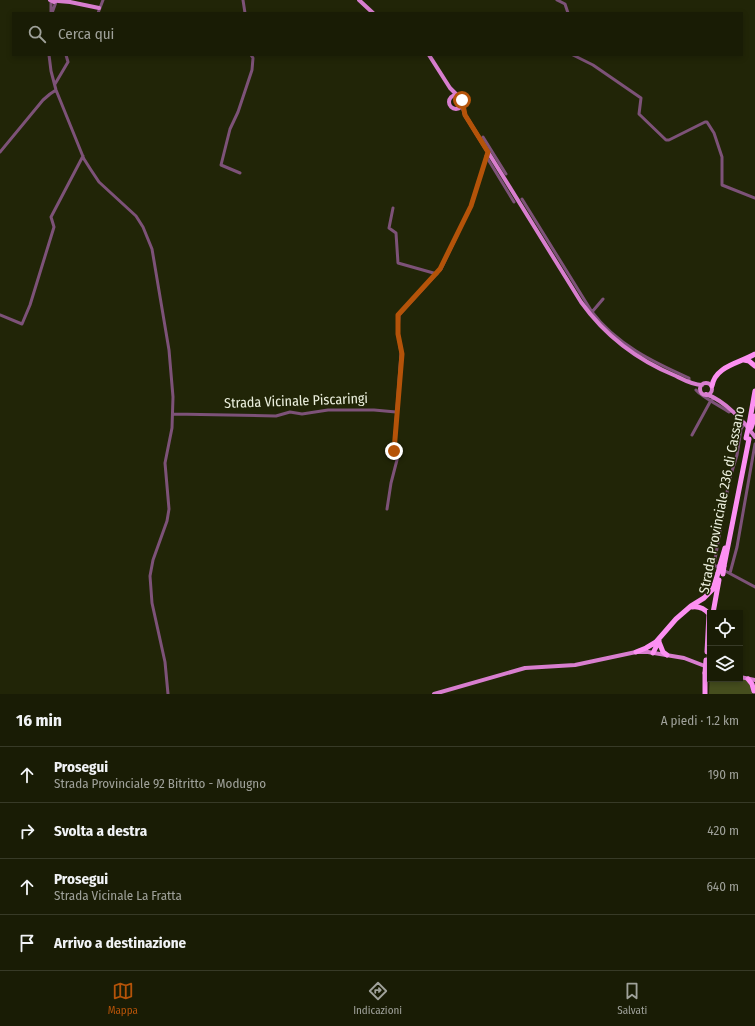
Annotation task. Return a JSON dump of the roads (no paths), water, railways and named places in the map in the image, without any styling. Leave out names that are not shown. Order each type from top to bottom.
[{"type":"highway","points":[[705,387],[726,368],[755,354]]},
{"type":"highway","points":[[740,360],[749,361],[755,366]]},
{"type":"highway","points":[[754,406],[755,385]]},
{"type":"highway","name":"Strada Provinciale 236 di Cassano","points":[[714,610],[720,574],[748,438],[748,426],[754,406],[755,391]]},
{"type":"highway","points":[[748,426],[755,416]]},
{"type":"highway","name":"Strada Provinciale 236 di Cassano","points":[[722,565],[748,438]]},
{"type":"highway","points":[[654,653],[658,641],[670,625],[687,609],[709,593],[720,574]]},
{"type":"highway","points":[[687,609],[698,606],[709,614],[708,646]]},
{"type":"highway","points":[[636,652],[658,641]]},
{"type":"highway","points":[[658,641],[663,652],[667,655]]},
{"type":"highway","points":[[748,679],[755,692]]},
{"type":"highway","points":[[707,682],[707,694]]},
{"type":"highway","points":[[707,694],[708,682]]},
{"type":"main road","points":[[359,0],[372,12]]},
{"type":"main road","points":[[55,1],[69,1],[99,11]]},
{"type":"main road","points":[[431,56],[455,96],[462,100],[465,115],[487,154],[495,160],[588,312],[612,338],[637,357],[689,382],[705,387],[710,393],[706,394]]},
{"type":"main road","points":[[455,96],[450,100],[450,104],[453,108],[465,115]]},
{"type":"main road","points":[[457,109],[462,104]]},
{"type":"main road","points":[[705,387],[703,393],[731,411],[748,426],[755,437]]},
{"type":"main road","points":[[705,387],[713,399]]},
{"type":"main road","points":[[434,694],[525,668],[575,665],[636,652],[654,653],[689,660],[707,671]]},
{"type":"main road","points":[[743,678],[755,680]]},
{"type":"street","points":[[99,11],[102,0]]},
{"type":"street","points":[[243,0],[245,12]]},
{"type":"street","points":[[557,0],[565,4],[568,12]]},
{"type":"street","points":[[51,12],[55,1]]},
{"type":"street","points":[[49,56],[56,90],[83,156],[100,182],[136,216],[143,226],[152,249],[169,350],[173,397],[173,414],[166,463],[168,509],[167,521],[153,560],[150,576],[152,603],[164,657],[168,694]]},
{"type":"street","points":[[54,84],[68,62],[66,56]]},
{"type":"street","points":[[240,173],[221,165],[230,129],[238,112],[252,70],[253,58],[252,56]]},
{"type":"street","points":[[576,56],[593,65],[641,98],[639,114],[666,140],[708,122],[714,133],[722,157],[722,185],[755,198]]},
{"type":"street","points":[[0,152],[43,100],[56,90]]},
{"type":"street","points":[[483,137],[495,160],[506,174]]},
{"type":"street","points":[[487,154],[514,202]]},
{"type":"street","points":[[387,509],[391,483],[398,456],[394,449],[402,354],[398,334],[398,315],[438,272],[471,206],[487,154]]},
{"type":"street","points":[[0,315],[22,324],[30,305],[54,227],[51,217],[83,156]]},
{"type":"street","points":[[522,199],[540,232],[592,312],[605,327],[628,346],[653,361],[689,378],[689,382]]},
{"type":"street","points":[[393,208],[389,228],[396,233],[398,263],[438,272]]},
{"type":"street","points":[[592,312],[603,299]]},
{"type":"street","points":[[692,435],[713,399],[701,396],[705,387]]},
{"type":"street","name":"Strada Vicinale Piscaringi","points":[[173,414],[276,416],[290,412],[302,414],[328,410],[374,410],[396,412]]},
{"type":"street","points":[[748,426],[741,429],[737,455],[729,481],[714,563],[716,567],[755,587]]},
{"type":"street","points":[[730,573],[737,547],[755,444]]}]
